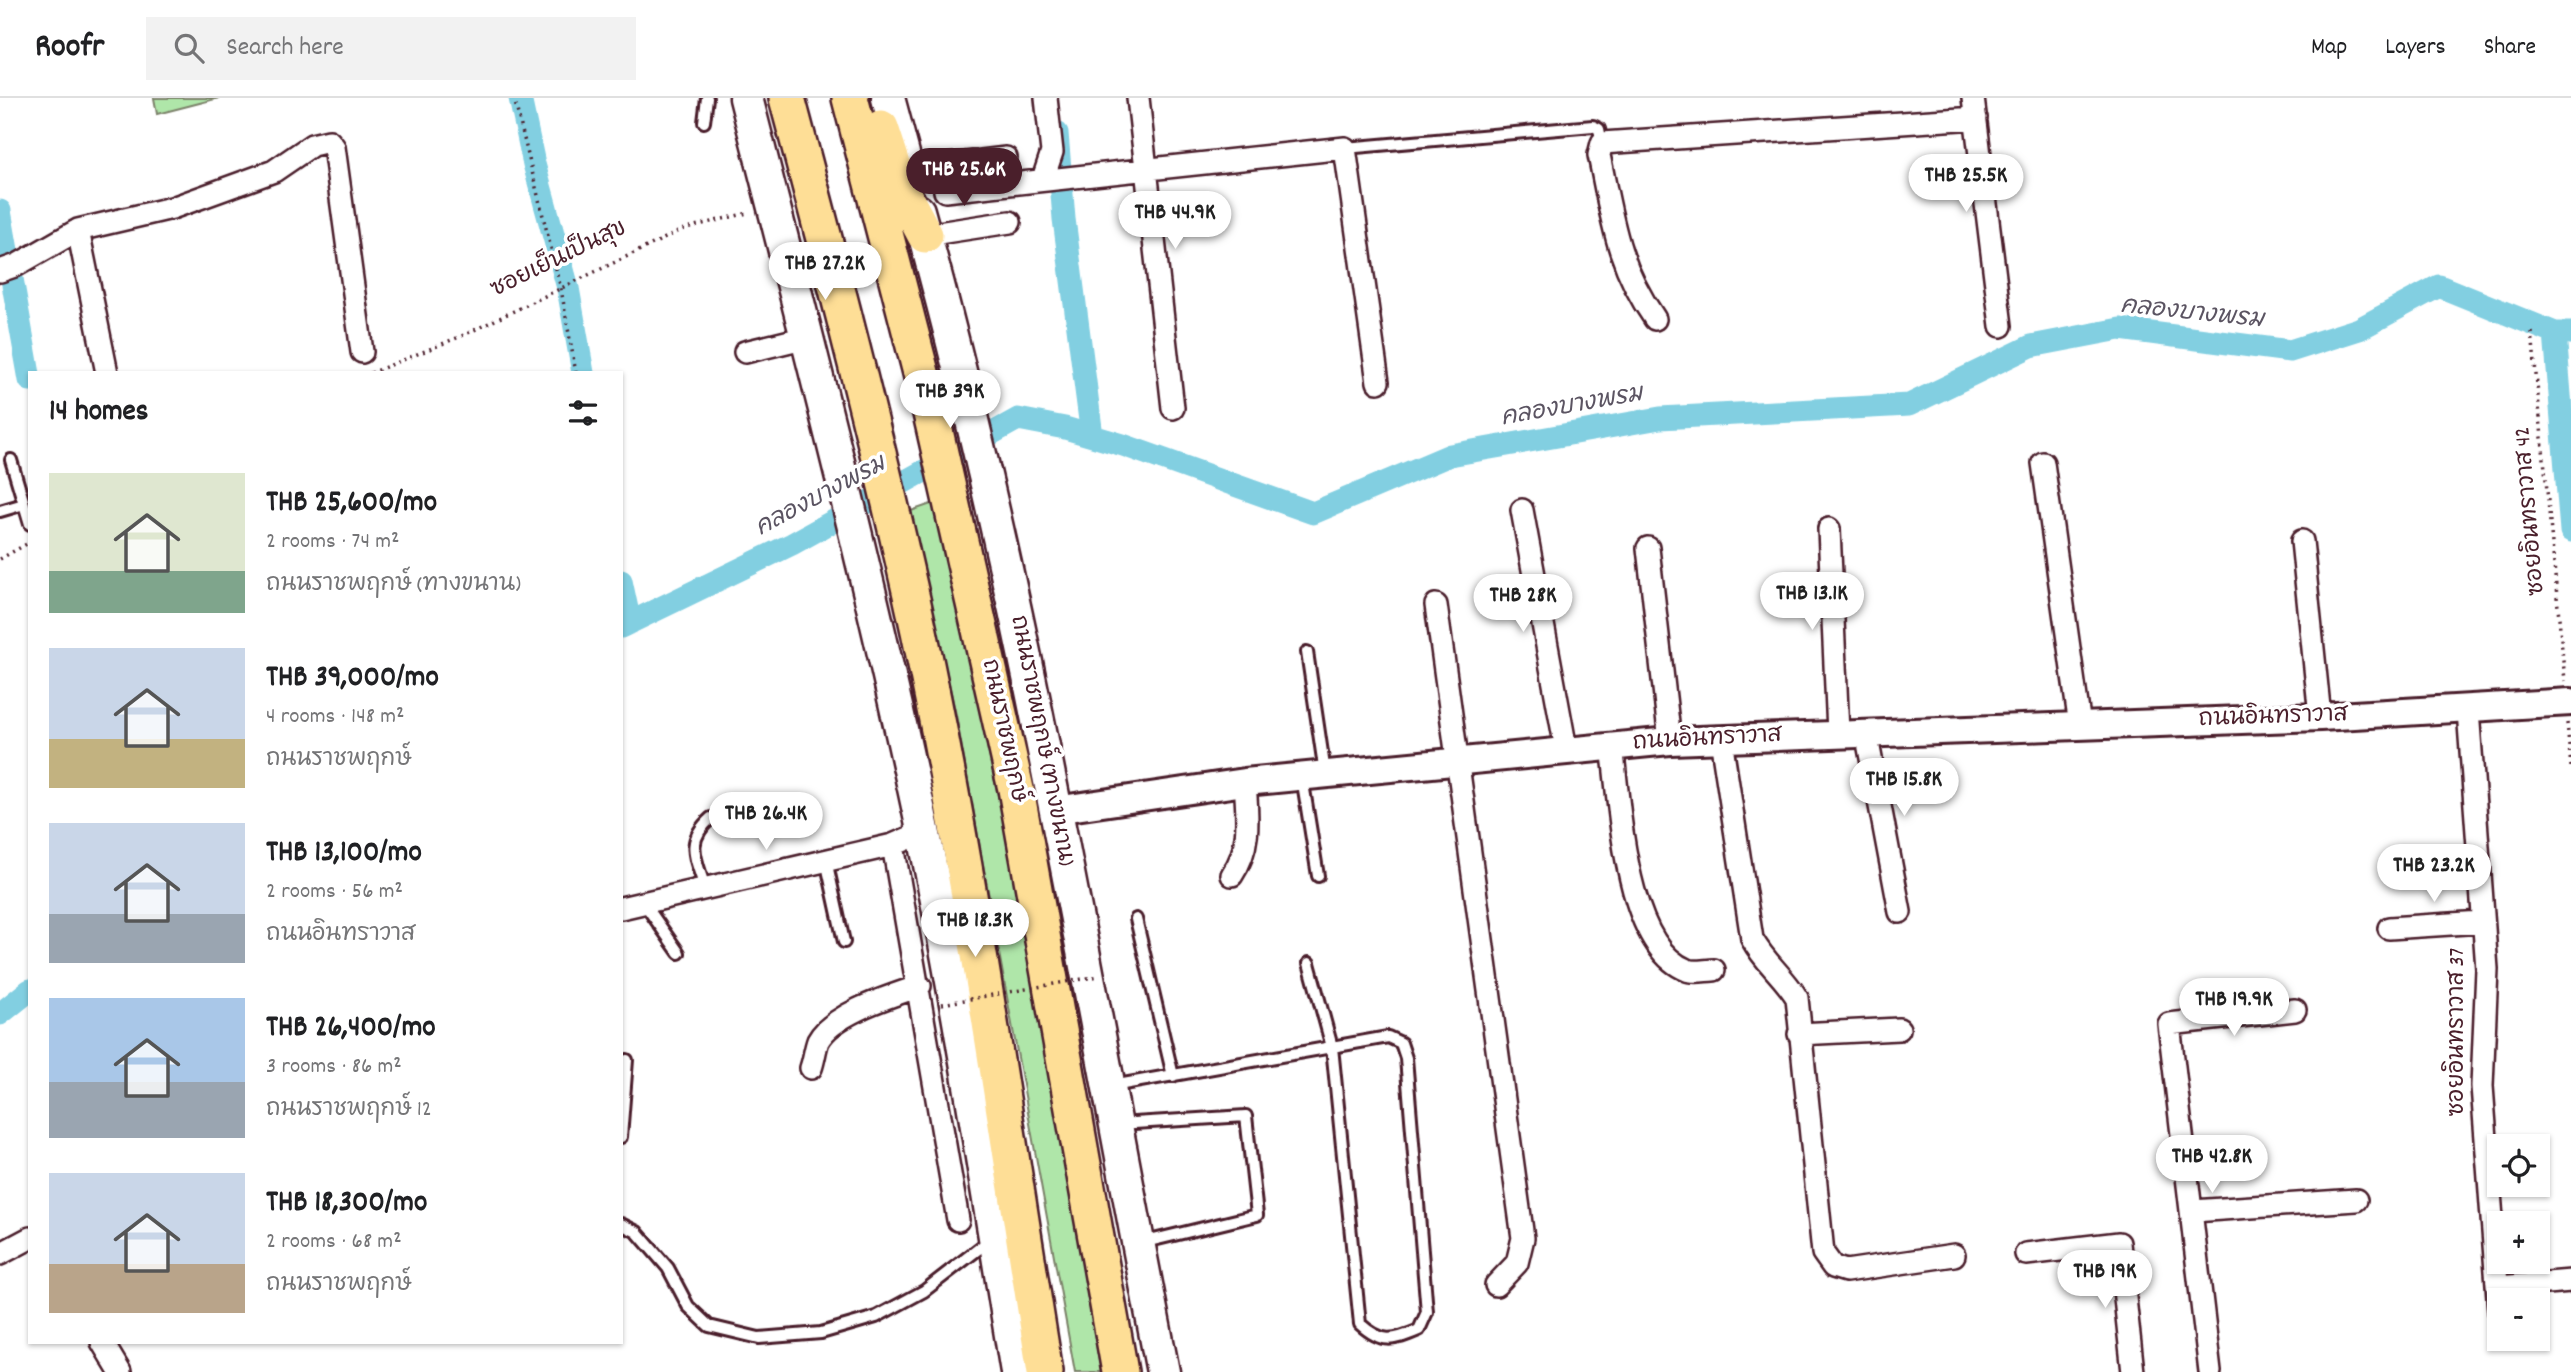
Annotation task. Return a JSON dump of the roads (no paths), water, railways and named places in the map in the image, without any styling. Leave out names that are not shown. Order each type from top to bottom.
[{"type":"main road","points":[[746,98],[861,559],[923,832],[963,1031],[1017,1372]]},
{"type":"main road","points":[[788,98],[873,424],[962,857],[1045,1372]]},
{"type":"main road","name":"ถนนราชพฤกษ์","points":[[850,98],[928,400],[972,584],[1016,789],[1120,1372]]},
{"type":"main road","points":[[872,98],[902,192],[925,235]]},
{"type":"main road","points":[[888,98],[905,164]]},
{"type":"main road","name":"ถนนราชพฤกษ์ (ทางขนาน)","points":[[905,164],[965,382],[985,467],[1055,810],[1163,1372]]},
{"type":"street","points":[[1046,98],[1052,178]]},
{"type":"street","points":[[1138,98],[1173,408]]},
{"type":"street","points":[[1655,319],[1639,296],[1618,248],[1599,155],[1602,143],[1974,108],[2001,326]]},
{"type":"street","points":[[6,269],[78,230],[172,208],[274,171],[312,145],[329,141],[334,147],[362,352]]},
{"type":"street","points":[[945,191],[1345,148],[1378,382]]},
{"type":"street","points":[[905,164],[1006,158]]},
{"type":"street","points":[[925,235],[1010,222]]},
{"type":"street","points":[[78,230],[107,371]]},
{"type":"street","points":[[745,352],[807,337]]},
{"type":"street","points":[[2043,463],[2080,726]]},
{"type":"street","points":[[1522,510],[1566,749]]},
{"type":"street","points":[[1829,530],[1838,733]]},
{"type":"street","points":[[2302,541],[2320,716]]},
{"type":"street","points":[[1648,548],[1670,741]]},
{"type":"street","points":[[1436,605],[1522,1238],[1517,1263],[1496,1285]]},
{"type":"street","name":"ถนนอินทราวาส","points":[[1055,810],[1245,782],[1670,741],[2468,710],[2567,702]]},
{"type":"street","name":"ซอยอินทราวาส 37","points":[[2468,710],[2487,982],[2482,1086],[2498,1287]]},
{"type":"street","points":[[1866,732],[1900,912]]},
{"type":"street","points":[[1721,739],[1752,939],[1763,959],[1784,976],[1797,998],[1823,1253],[1833,1267],[1846,1271],[1954,1255]]},
{"type":"street","points":[[1612,746],[1636,902],[1657,946],[1671,961],[1689,971],[1714,970]]},
{"type":"street","points":[[1232,875],[1242,860],[1248,833],[1245,782]]},
{"type":"street","points":[[623,908],[893,845],[923,832]]},
{"type":"street","points":[[893,845],[920,986],[958,1220]]},
{"type":"street","points":[[2389,928],[2482,922]]},
{"type":"street","points":[[811,1068],[819,1040],[839,1021],[870,1004],[920,986]]},
{"type":"street","points":[[2210,1372],[2169,1024],[2294,1010]]},
{"type":"street","points":[[1799,1034],[1899,1030]]},
{"type":"street","points":[[2193,1212],[2356,1200]]},
{"type":"street","points":[[0,1254],[28,1239]]},
{"type":"street","points":[[2026,1254],[2119,1243],[2133,1372]]},
{"type":"street","points":[[2498,1287],[2571,1281]]},
{"type":"street","points":[[103,1344],[120,1372]]},
{"type":"lane","points":[[704,122],[707,98]]},
{"type":"lane","points":[[1345,148],[1593,126],[1598,129],[1602,143]]},
{"type":"lane","points":[[11,460],[28,517]]},
{"type":"lane","points":[[0,511],[24,504]]},
{"type":"lane","points":[[1307,652],[1318,876]]},
{"type":"lane","points":[[705,888],[693,849],[697,830],[711,818]]},
{"type":"lane","points":[[826,860],[844,942]]},
{"type":"lane","points":[[644,903],[679,953]]},
{"type":"lane","points":[[1136,919],[1173,1076]]},
{"type":"lane","points":[[1108,1087],[1173,1076],[1332,1047],[1388,1037],[1401,1043],[1406,1058],[1427,1312],[1419,1330],[1395,1340],[1373,1336],[1360,1324],[1332,1047],[1309,963]]},
{"type":"lane","points":[[623,1111],[627,1060]]},
{"type":"lane","points":[[1115,1125],[1246,1116],[1257,1215],[1138,1244]]},
{"type":"lane","points":[[623,1225],[637,1232],[668,1268],[688,1306],[709,1326],[759,1338],[821,1333],[876,1317],[924,1291],[995,1236]]},
{"type":"waterway","points":[[520,98],[534,164],[568,288],[583,371]]},
{"type":"waterway","points":[[1057,133],[1064,219],[1092,436]]},
{"type":"waterway","points":[[0,211],[28,371]]},
{"type":"waterway","name":"คลองบางพรม","points":[[623,626],[792,544],[1018,419],[1065,428],[1123,445],[1313,513],[1450,455],[1660,418],[1909,405],[2031,346],[2120,329],[2290,351],[2359,329],[2439,286],[2555,333],[2571,333]]},
{"type":"waterway","points":[[2555,333],[2571,531]]},
{"type":"waterway","points":[[623,590],[630,623]]},
{"type":"waterway","name":"คลองบางพรม","points":[[0,1014],[28,992]]}]
